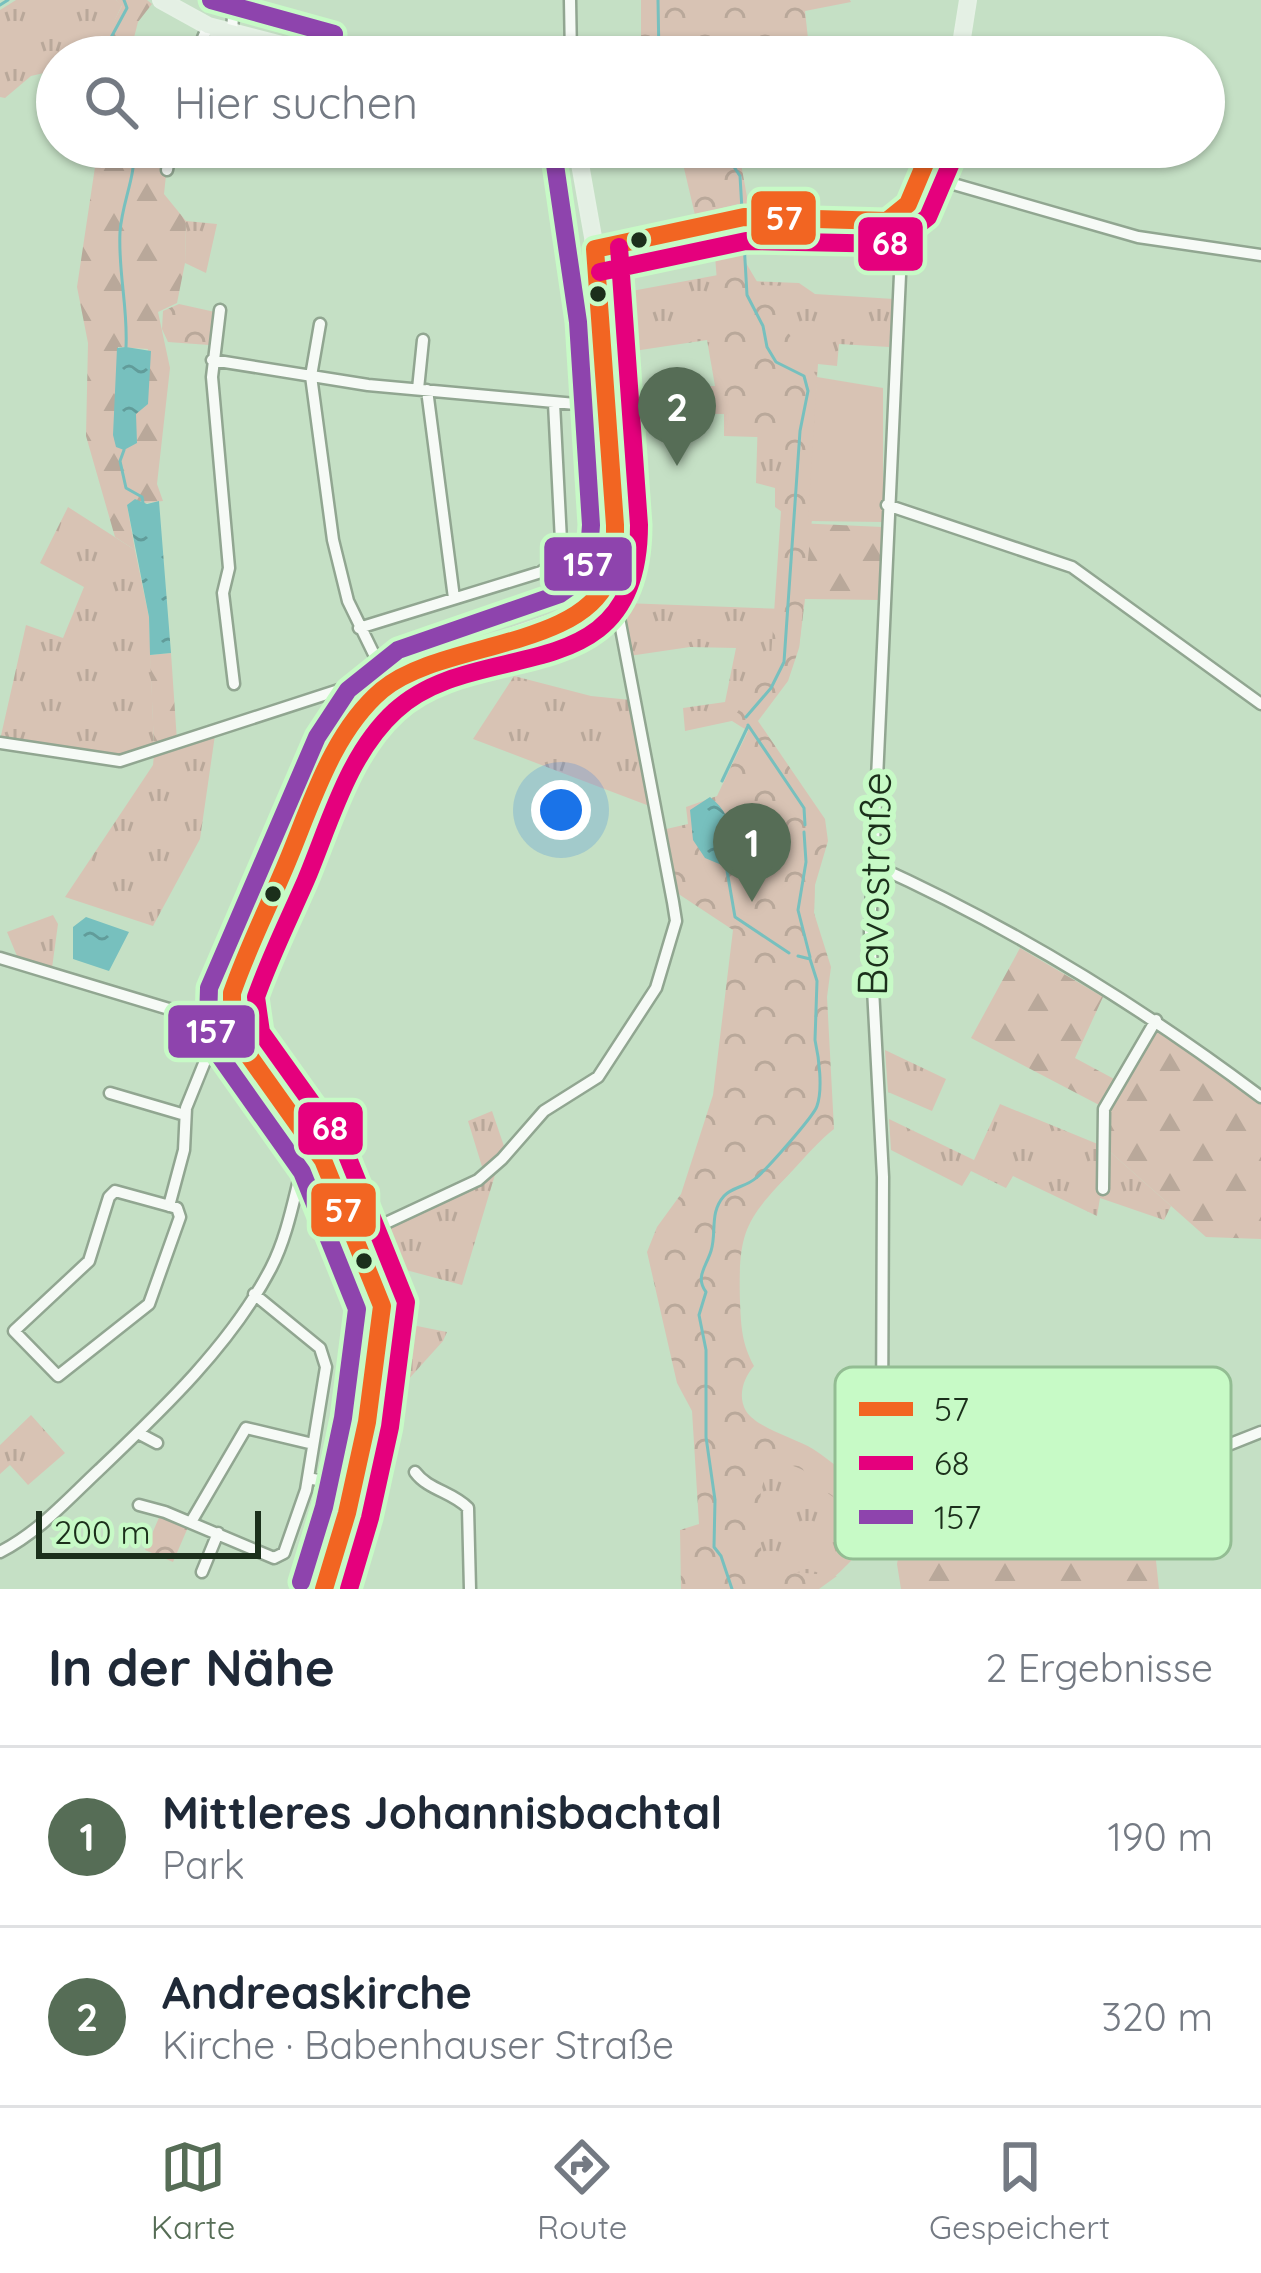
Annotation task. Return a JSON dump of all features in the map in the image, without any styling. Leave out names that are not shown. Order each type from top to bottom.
[{"type":"main road","points":[[161,0],[208,26],[247,36]]},
{"type":"main road","points":[[962,36],[968,0]]},
{"type":"main road","points":[[324,1589],[352,1487],[383,1316],[380,1296],[323,1160],[225,1026],[236,982],[339,747],[386,680],[554,624],[584,608],[602,591],[610,574],[615,544],[608,407],[595,249],[581,168]]},
{"type":"main road","points":[[595,249],[744,217],[868,223],[892,219],[908,204],[924,168]]},
{"type":"street","points":[[232,32],[234,0]]},
{"type":"street","points":[[570,0],[571,36]]},
{"type":"street","points":[[204,36],[208,26]]},
{"type":"street","points":[[922,175],[1138,237],[1261,255]]},
{"type":"street","name":"Bavostraße","points":[[883,1367],[884,1224],[871,1007],[872,864],[901,253],[901,238],[892,219]]},
{"type":"street","points":[[220,310],[212,360],[229,568],[223,593],[234,684]]},
{"type":"street","points":[[0,742],[120,760],[386,680],[359,628],[332,540],[311,376],[320,325]]},
{"type":"street","points":[[423,340],[422,390],[454,598]]},
{"type":"street","points":[[212,360],[422,390],[608,407]]},
{"type":"street","points":[[359,628],[541,572],[556,561],[561,541],[554,403]]},
{"type":"street","points":[[887,505],[1072,567],[1261,704]]},
{"type":"street","points":[[356,1237],[460,1191],[488,1173],[544,1111],[598,1077],[656,988],[676,921],[674,902],[616,602],[602,591]]},
{"type":"street","points":[[872,864],[1025,943],[1156,1021],[1261,1097]]},
{"type":"street","points":[[0,958],[225,1026],[185,1115],[184,1150],[169,1205]]},
{"type":"street","points":[[1103,1190],[1104,1109],[1156,1021]]},
{"type":"street","points":[[110,1093],[185,1115]]},
{"type":"street","points":[[0,1552],[28,1537],[192,1376],[278,1254],[306,1153]]},
{"type":"street","points":[[119,1191],[169,1205],[181,1216],[149,1304],[64,1374],[52,1374],[14,1331],[89,1261],[112,1194],[119,1191]]},
{"type":"street","points":[[139,1504],[280,1557],[308,1478],[325,1356],[254,1294]]},
{"type":"street","points":[[191,1522],[246,1428],[313,1444]]},
{"type":"street","points":[[1231,1444],[1261,1432]]},
{"type":"street","points":[[138,1433],[157,1443]]},
{"type":"street","points":[[415,1472],[468,1508],[470,1589]]},
{"type":"street","points":[[308,1478],[352,1487]]},
{"type":"street","points":[[202,1572],[218,1533]]},
{"type":"green space","points":[[16,0],[116,0],[122,5],[107,36],[36,36],[36,75],[5,98],[0,97],[0,10]]},
{"type":"green space","points":[[116,0],[152,4],[134,36],[106,36],[122,6]]},
{"type":"green space","points":[[641,0],[851,2],[805,11],[808,36],[641,36]]},
{"type":"green space","points":[[95,168],[167,168],[164,194],[186,221],[185,263],[177,303],[158,312],[170,368],[157,484],[163,501],[127,505],[135,550],[115,537],[86,436],[88,343],[77,287]],"holes":[[[118,347],[148,349],[138,411],[116,447]]]},
{"type":"green space","points":[[684,168],[742,168],[749,208],[738,204],[695,215]]},
{"type":"green space","points":[[186,221],[217,224],[206,273],[185,263]]},
{"type":"green space","points":[[746,225],[746,263],[759,285],[784,286],[784,326],[817,377],[812,519],[799,648],[788,681],[758,721],[825,819],[828,841],[815,885],[814,913],[831,967],[827,997],[834,1129],[765,1201],[748,1228],[741,1258],[740,1311],[754,1366],[742,1393],[746,1411],[835,1465],[835,1498],[809,1474],[783,1464],[771,1469],[760,1498],[763,1569],[837,1576],[819,1589],[681,1589],[680,1530],[699,1524],[692,1411],[677,1383],[647,1252],[657,1227],[681,1194],[713,1095],[733,930],[674,891],[662,830],[688,824],[686,807],[717,796],[748,731],[732,721],[771,657],[786,438],[724,436],[724,396],[714,329],[720,320],[713,230],[719,233]]},
{"type":"green space","points":[[722,228],[724,242],[803,379],[782,512],[775,507],[775,488],[756,483],[758,415],[682,413],[683,387],[715,386],[707,340],[614,354],[610,295],[718,275],[713,230]]},
{"type":"green space","points":[[750,281],[799,283],[815,294],[894,299],[889,347],[839,344],[837,366],[818,364],[808,521],[801,467]]},
{"type":"green space","points":[[179,304],[215,312],[209,345],[168,342],[162,329],[163,311]]},
{"type":"green space","points":[[817,377],[883,388],[883,522],[808,521]]},
{"type":"green space","points":[[68,507],[135,550],[149,617],[154,748],[121,758],[0,740],[26,625],[63,638],[84,587],[40,563]]},
{"type":"green space","points":[[797,523],[882,527],[880,600],[805,599],[799,648],[787,648]]},
{"type":"green space","points":[[624,603],[785,609],[783,647],[741,719],[685,731],[683,708],[725,702],[736,648],[690,647],[629,656]]},
{"type":"green space","points":[[171,653],[177,741],[154,748],[150,655]]},
{"type":"green space","points":[[514,676],[591,696],[631,700],[652,807],[473,739]]},
{"type":"green space","points":[[215,735],[200,839],[153,926],[65,897],[153,765],[154,754]]},
{"type":"green space","points":[[815,874],[814,913],[823,952],[790,1173],[767,1196],[763,1194],[735,1237],[738,1417],[835,1469],[835,1559],[854,1559],[817,1587],[737,1589],[708,1291],[811,953]]},
{"type":"green space","points":[[53,915],[58,924],[52,968],[17,956],[7,932]]},
{"type":"green space","points":[[1020,948],[1103,997],[1075,1058],[1116,1080],[1101,1106],[971,1038]]},
{"type":"green space","points":[[1157,1026],[1261,1102],[1261,1239],[1206,1237],[1108,1150],[1105,1112]]},
{"type":"green space","points":[[885,1050],[946,1079],[932,1111],[888,1092]]},
{"type":"green space","points":[[1116,1080],[1108,1150],[1171,1206],[1164,1220],[1100,1198],[1097,1216],[1013,1176],[1006,1188],[971,1171],[962,1186],[891,1150],[889,1119],[974,1160],[1000,1104],[1100,1145],[1098,1112]]},
{"type":"green space","points":[[492,1111],[505,1149],[484,1173],[468,1121]]},
{"type":"green space","points":[[497,1168],[462,1285],[376,1262],[366,1236]]},
{"type":"green space","points":[[392,1321],[447,1332],[379,1412]]},
{"type":"green space","points":[[31,1415],[65,1453],[28,1485],[10,1465],[0,1474],[0,1445]]},
{"type":"green space","points":[[161,1513],[189,1525],[173,1562],[145,1550]]},
{"type":"green space","points":[[898,1559],[1156,1559],[1159,1589],[901,1589]]},
{"type":"water","points":[[117,348],[151,351],[148,404],[136,414],[137,443],[124,450],[116,447],[113,435]]},
{"type":"water","points":[[135,499],[147,504],[159,501],[171,653],[150,655],[149,617],[127,505]]},
{"type":"water","points":[[710,797],[724,811],[732,829],[732,848],[724,866],[705,858],[693,840],[690,810]]},
{"type":"water","points":[[86,917],[129,932],[109,971],[73,959],[73,927]]},
{"type":"waterway","points":[[0,5],[8,0]]},
{"type":"waterway","points":[[112,36],[127,8],[124,0]]},
{"type":"waterway","points":[[658,0],[659,36]]},
{"type":"waterway","points":[[126,347],[120,232],[133,168]]},
{"type":"waterway","points":[[735,168],[740,176],[742,210]]},
{"type":"waterway","points":[[743,225],[747,295],[763,326],[767,347],[776,362],[804,376],[808,391],[800,431],[784,662],[771,688],[746,717]]},
{"type":"waterway","points":[[124,450],[120,461],[126,488],[142,497],[143,503]]},
{"type":"waterway","points":[[335,742],[348,718]]},
{"type":"waterway","points":[[748,725],[804,808],[805,825]]},
{"type":"waterway","points":[[722,781],[748,726]]},
{"type":"waterway","points":[[804,832],[806,862],[798,910],[810,957]]},
{"type":"waterway","points":[[726,865],[735,917],[789,953]]},
{"type":"waterway","points":[[732,1589],[714,1547],[706,1350],[699,1315],[706,1292],[701,1277],[711,1251],[719,1202],[761,1173],[817,1106],[817,981],[810,959],[798,956]]},
{"type":"waterway","points":[[331,1543],[340,1505]]},
{"type":"transit line","name":"157","points":[[211,0],[334,34]]},
{"type":"transit line","name":"157","points":[[301,1582],[324,1507],[343,1418],[357,1309],[302,1172],[217,1052],[208,1020],[209,988],[317,737],[348,690],[398,650],[560,594],[588,566],[591,525],[578,322],[555,168]]},
{"type":"transit line","name":"57","points":[[595,249],[744,217],[887,221],[908,204],[923,168]]},
{"type":"transit line","name":"68","points":[[600,272],[746,241],[894,244],[928,217],[949,168]]},
{"type":"transit line","name":"68","points":[[349,1589],[390,1427],[406,1302],[344,1148],[261,1032],[256,997],[342,790],[379,728],[429,688],[584,639],[613,615],[632,579],[639,525],[619,247]]},
{"type":"transit line","name":"57","points":[[324,1589],[367,1422],[382,1306],[323,1160],[239,1042],[232,993],[322,776],[364,708],[407,674],[568,619],[592,602],[608,579],[615,525],[595,249]]},
{"type":"place","name":"Andreaskirche","points":[[677,466]]},
{"type":"place","name":"Mittleres Johannisbachtal","points":[[752,902]]}]
